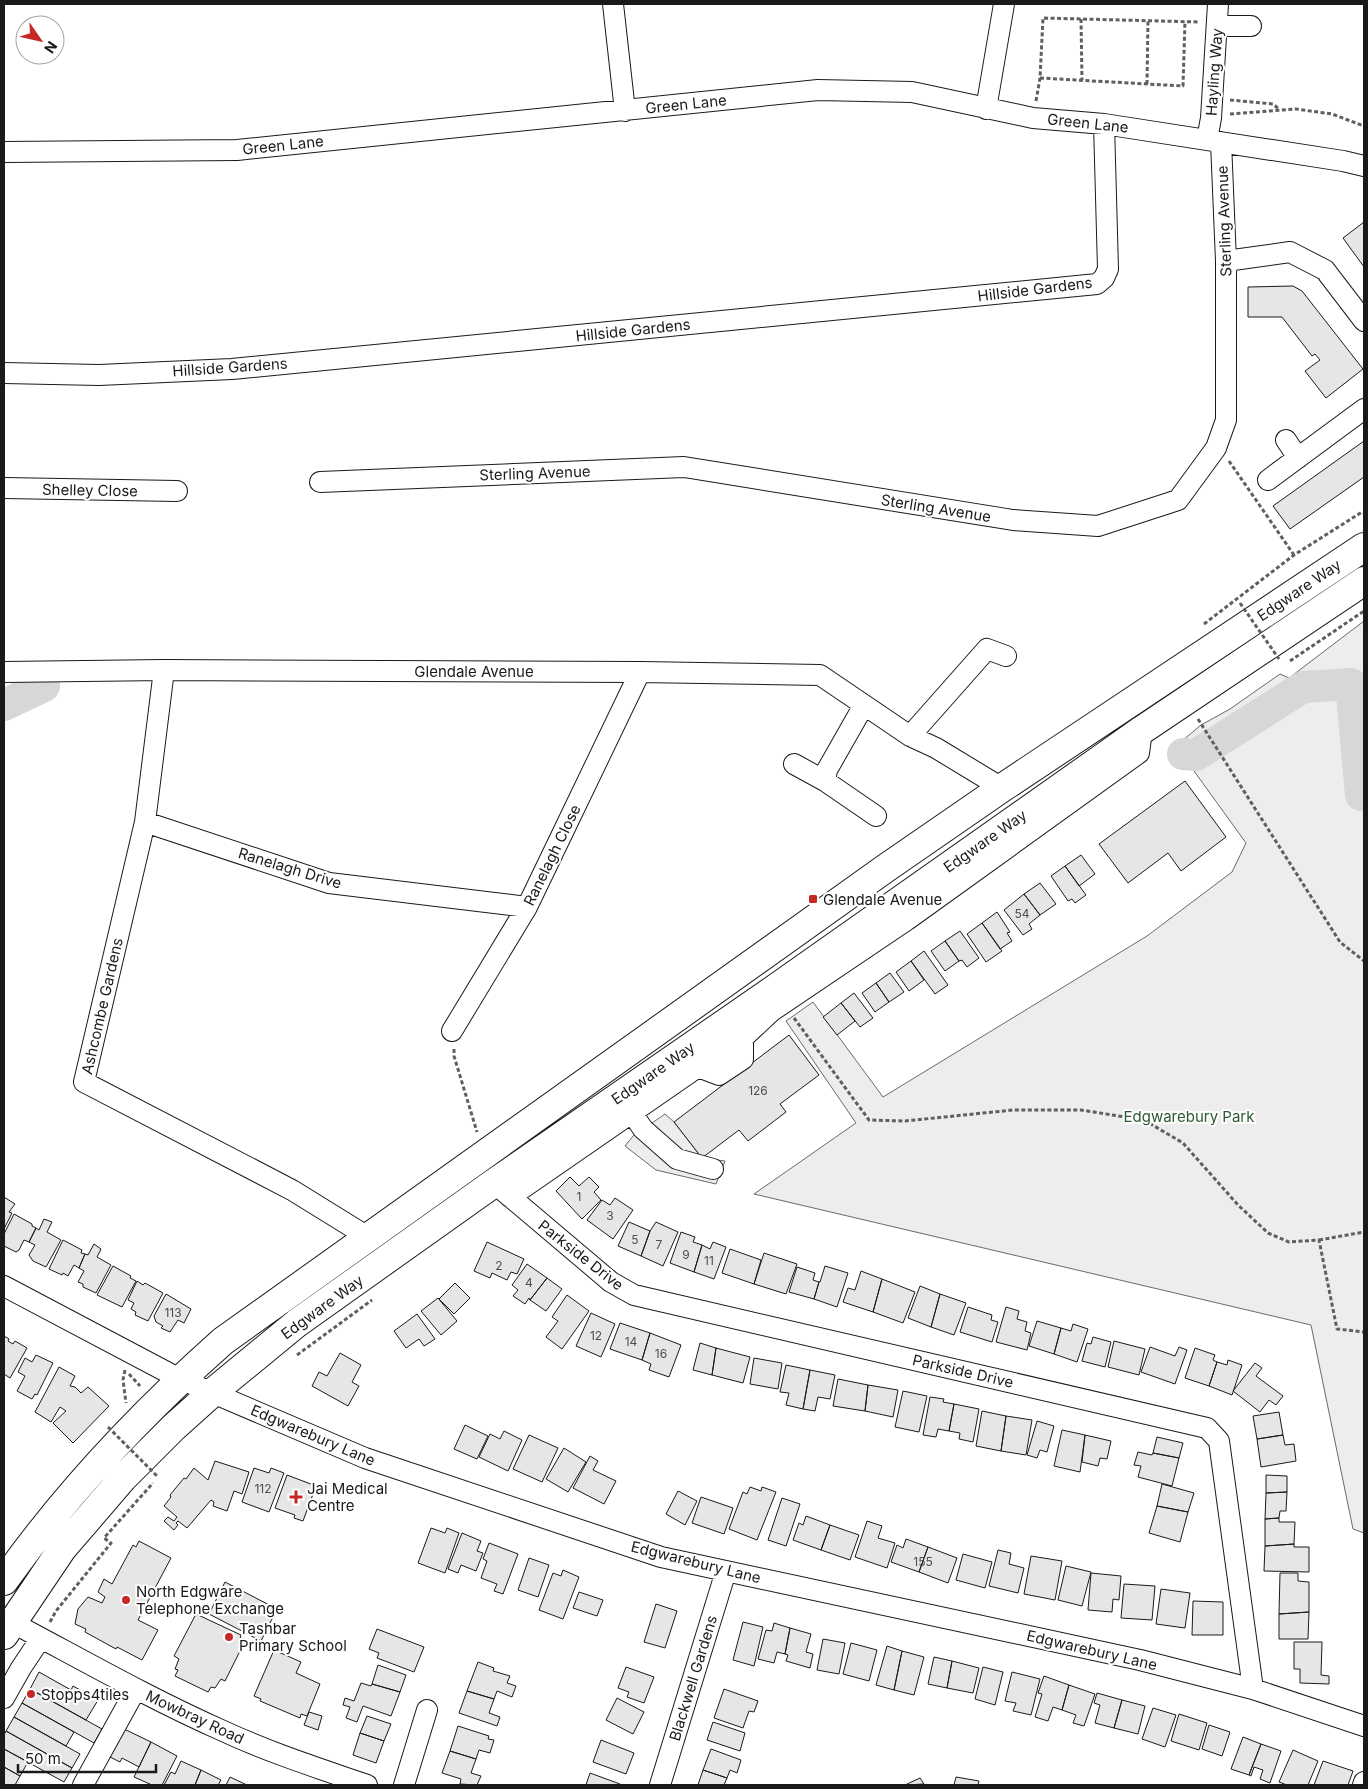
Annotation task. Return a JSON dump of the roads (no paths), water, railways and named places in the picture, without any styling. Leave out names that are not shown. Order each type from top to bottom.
[{"type":"highway","name":"Edgware Way","points":[[4,1581],[36,1536],[99,1463],[180,1379],[223,1341],[869,880],[1002,788],[1364,547]]},
{"type":"highway","name":"Edgware Way","points":[[6,1627],[62,1549],[123,1478],[174,1426],[297,1323],[502,1190],[773,990],[1140,741],[1364,581]]},
{"type":"street","points":[[613,4],[625,111]]},
{"type":"street","points":[[986,108],[1004,4]]},
{"type":"street","points":[[1217,18],[1251,26]]},
{"type":"street","name":"Hayling Way","points":[[1214,141],[1211,118],[1217,18]]},
{"type":"street","name":"Green Lane","points":[[4,152],[236,150],[818,90],[912,92],[1033,118],[1104,124],[1343,160],[1364,166]]},
{"type":"street","name":"Hillside Gardens","points":[[4,373],[99,375],[232,369],[1097,284],[1104,278],[1108,269],[1104,124]]},
{"type":"street","name":"Sterling Avenue","points":[[320,482],[684,467],[1013,520],[1098,526],[1178,500],[1216,448],[1226,420],[1226,261],[1214,141]]},
{"type":"street","points":[[1226,261],[1290,252],[1325,270],[1364,321]]},
{"type":"street","points":[[1268,480],[1364,409]]},
{"type":"street","points":[[1286,440],[1298,458]]},
{"type":"street","name":"Shelley Close","points":[[4,488],[177,491]]},
{"type":"street","points":[[910,736],[987,649],[1006,656]]},
{"type":"street","name":"Glendale Avenue","points":[[4,672],[164,670],[640,672],[820,675],[910,736],[936,748],[1002,788]]},
{"type":"street","name":"Ashcombe Gardens","points":[[164,670],[146,822],[84,1082],[292,1190],[368,1237]]},
{"type":"street","name":"Ranelagh Close","points":[[452,1031],[528,907],[640,672]]},
{"type":"street","points":[[825,781],[827,770],[864,705]]},
{"type":"street","name":"Edgware Way","points":[[502,1190],[632,1113],[698,1067],[719,1075],[743,1059],[743,1038],[783,1004],[906,920],[1140,741]]},
{"type":"street","points":[[794,764],[825,781],[876,816]]},
{"type":"street","name":"Ranelagh Drive","points":[[146,822],[329,883],[528,907]]},
{"type":"street","points":[[632,1113],[643,1129],[677,1159],[713,1169]]},
{"type":"street","name":"Parkside Drive","points":[[502,1190],[611,1282],[634,1295],[1207,1428],[1219,1441],[1253,1689]]},
{"type":"street","name":"Edgwarebury Lane","points":[[4,1286],[180,1379],[365,1458],[661,1557],[1140,1660],[1253,1689],[1364,1726]]},
{"type":"street","name":"Blackwell Gardens","points":[[660,1785],[726,1571]]},
{"type":"street","name":"Mowbray Road","points":[[6,1627],[41,1638],[136,1689],[221,1730],[278,1754],[367,1785]]},
{"type":"street","points":[[4,1698],[41,1638]]},
{"type":"street","points":[[83,1785],[136,1689]]},
{"type":"street","points":[[404,1785],[427,1710]]},
{"type":"waterway","points":[[1215,743],[1303,687],[1351,684],[1361,795],[1364,795]]},
{"type":"waterway","points":[[4,705],[44,686]]},
{"type":"waterway","points":[[1183,754],[1196,755],[1210,746]]},
{"type":"place","name":"Glendale Avenue","points":[[813,899]]},
{"type":"place","name":"Jai Medical Centre","points":[[296,1497]]},
{"type":"place","name":"North Edgware Telephone Exchange","points":[[126,1600]]},
{"type":"place","name":"Tashbar Primary School","points":[[229,1637]]},
{"type":"place","name":"Stopps4tiles","points":[[31,1694]]},
{"type":"park label","name":"Edgwarebury Park","points":[[1189,1116]]}]
